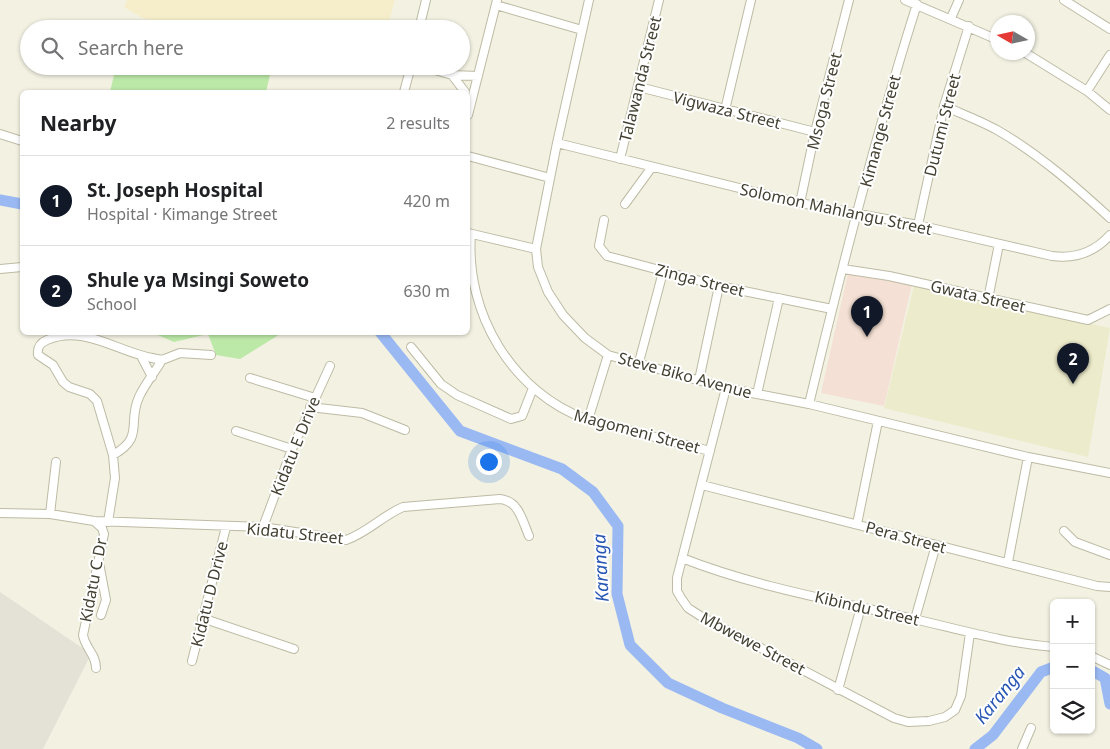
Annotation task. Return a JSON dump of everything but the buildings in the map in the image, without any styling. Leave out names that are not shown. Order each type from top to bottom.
[{"type":"street","points":[[421,20],[426,0]]},
{"type":"street","name":"Steve Biko Avenue","points":[[589,0],[557,143],[536,249],[538,267],[548,292],[563,315],[585,338],[608,355],[639,362],[726,388],[809,404],[1028,457],[1110,473]]},
{"type":"street","name":"Talawanda Street","points":[[620,159],[659,0]]},
{"type":"street","points":[[725,110],[751,0]]},
{"type":"street","name":"Msoga Street","points":[[800,203],[815,132],[849,0]]},
{"type":"street","points":[[905,0],[990,36]]},
{"type":"street","points":[[951,18],[959,0]]},
{"type":"street","points":[[1064,0],[1110,29]]},
{"type":"street","points":[[470,98],[478,76],[496,3],[582,30]]},
{"type":"street","name":"Kimange Street","points":[[809,404],[857,213],[917,4]]},
{"type":"street","name":"Dutumi Street","points":[[918,225],[944,106],[969,26]]},
{"type":"street","points":[[1088,91],[1110,55]]},
{"type":"street","points":[[1035,59],[1088,91],[1110,110]]},
{"type":"street","points":[[404,90],[408,75]]},
{"type":"street","points":[[452,75],[478,76]]},
{"type":"street","points":[[452,75],[463,90]]},
{"type":"street","name":"Vigwaza Street","points":[[639,87],[815,132]]},
{"type":"street","points":[[944,106],[996,129],[1019,143],[1065,176],[1110,218]]},
{"type":"street","points":[[0,134],[20,140]]},
{"type":"street","name":"Solomon Mahlangu Street","points":[[557,143],[800,203],[918,225],[1052,256],[1069,258],[1089,252],[1110,235]]},
{"type":"street","points":[[470,157],[550,178]]},
{"type":"street","points":[[625,204],[652,167]]},
{"type":"street","name":"Zinga Street","points":[[604,220],[600,240],[602,251],[607,256],[719,286],[832,309]]},
{"type":"street","points":[[470,233],[536,249]]},
{"type":"street","name":"Magomeni Street","points":[[470,233],[472,276],[480,305],[493,336],[506,359],[533,388],[570,414],[710,452]]},
{"type":"street","points":[[988,299],[998,244]]},
{"type":"street","points":[[0,269],[20,266]]},
{"type":"street","name":"Gwata Street","points":[[843,269],[889,276],[1088,320],[1110,309]]},
{"type":"street","points":[[639,362],[663,272]]},
{"type":"street","points":[[699,380],[719,286]]},
{"type":"street","points":[[757,394],[779,298]]},
{"type":"street","points":[[108,522],[114,488],[113,455],[97,401],[90,394],[68,387],[63,382],[53,365],[38,355],[38,348],[41,343],[64,335],[83,336],[119,346],[141,356],[162,360],[180,353],[211,355]]},
{"type":"street","points":[[411,347],[441,384],[500,416],[511,419],[517,419],[522,416],[533,388]]},
{"type":"street","points":[[588,420],[608,355]]},
{"type":"street","points":[[141,356],[152,377]]},
{"type":"street","points":[[113,455],[125,448],[131,441],[135,429],[139,397],[162,360]]},
{"type":"street","name":"Kidatu E Drive","points":[[263,527],[292,450],[330,366]]},
{"type":"street","points":[[250,378],[315,398]]},
{"type":"street","name":"Mbwewe Street","points":[[726,388],[677,578],[677,591],[688,608],[720,628],[838,690],[901,720],[929,721],[946,716],[955,710],[961,696],[970,633]]},
{"type":"street","points":[[310,408],[362,413],[405,430]]},
{"type":"street","points":[[857,524],[878,421]]},
{"type":"street","points":[[236,431],[292,450]]},
{"type":"street","points":[[1008,562],[1028,457]]},
{"type":"street","points":[[50,514],[56,462]]},
{"type":"street","name":"Pera Street","points":[[702,485],[1097,586],[1110,587]]},
{"type":"street","name":"Kidatu Street","points":[[0,513],[50,514],[108,522],[263,527],[346,540],[358,536],[391,512],[403,508],[500,499],[509,500],[516,505],[529,536]]},
{"type":"street","name":"Kidatu C Dr","points":[[94,521],[102,528],[104,534],[83,635],[84,642],[94,656],[96,668]]},
{"type":"street","name":"Kidatu D Drive","points":[[192,661],[226,527]]},
{"type":"street","points":[[1064,531],[1076,542],[1110,555]]},
{"type":"street","points":[[915,619],[936,545]]},
{"type":"street","name":"Kibindu Street","points":[[682,558],[773,586],[1001,640],[1050,646]]},
{"type":"street","points":[[98,559],[106,600],[101,615]]},
{"type":"street","points":[[838,690],[861,606]]},
{"type":"street","points":[[202,618],[294,649]]},
{"type":"street","points":[[1095,658],[1110,665]]},
{"type":"street","points":[[1022,749],[1031,728]]},
{"type":"shaded area","points":[[127,0],[395,0],[389,20],[151,20],[143,18],[124,7]]},
{"type":"shaded area","points":[[849,269],[913,280],[884,406],[821,393]]},
{"type":"shaded area","points":[[914,286],[1110,328],[1088,457],[884,408]]},
{"type":"shaded area","points":[[0,592],[91,654],[43,749],[0,749]]},
{"type":"green space","points":[[114,75],[270,75],[266,90],[110,90]]},
{"type":"green space","points":[[158,335],[204,335],[174,342]]},
{"type":"green space","points":[[208,335],[279,335],[240,359],[216,355]]},
{"type":"waterway","name":"Karanga","points":[[0,200],[20,204]]},
{"type":"waterway","name":"Karanga","points":[[382,335],[460,431],[562,469],[593,492],[618,526],[617,594],[630,645],[668,683],[722,708],[798,738],[817,749]]},
{"type":"waterway","name":"Karanga","points":[[975,749],[993,735],[1041,672],[1050,669]]},
{"type":"waterway","name":"Karanga","points":[[1095,672],[1105,678],[1110,704]]},
{"type":"place","name":"St. Joseph Hospital","points":[[867,337]]},
{"type":"place","name":"Shule ya Msingi Soweto","points":[[1073,384]]}]
